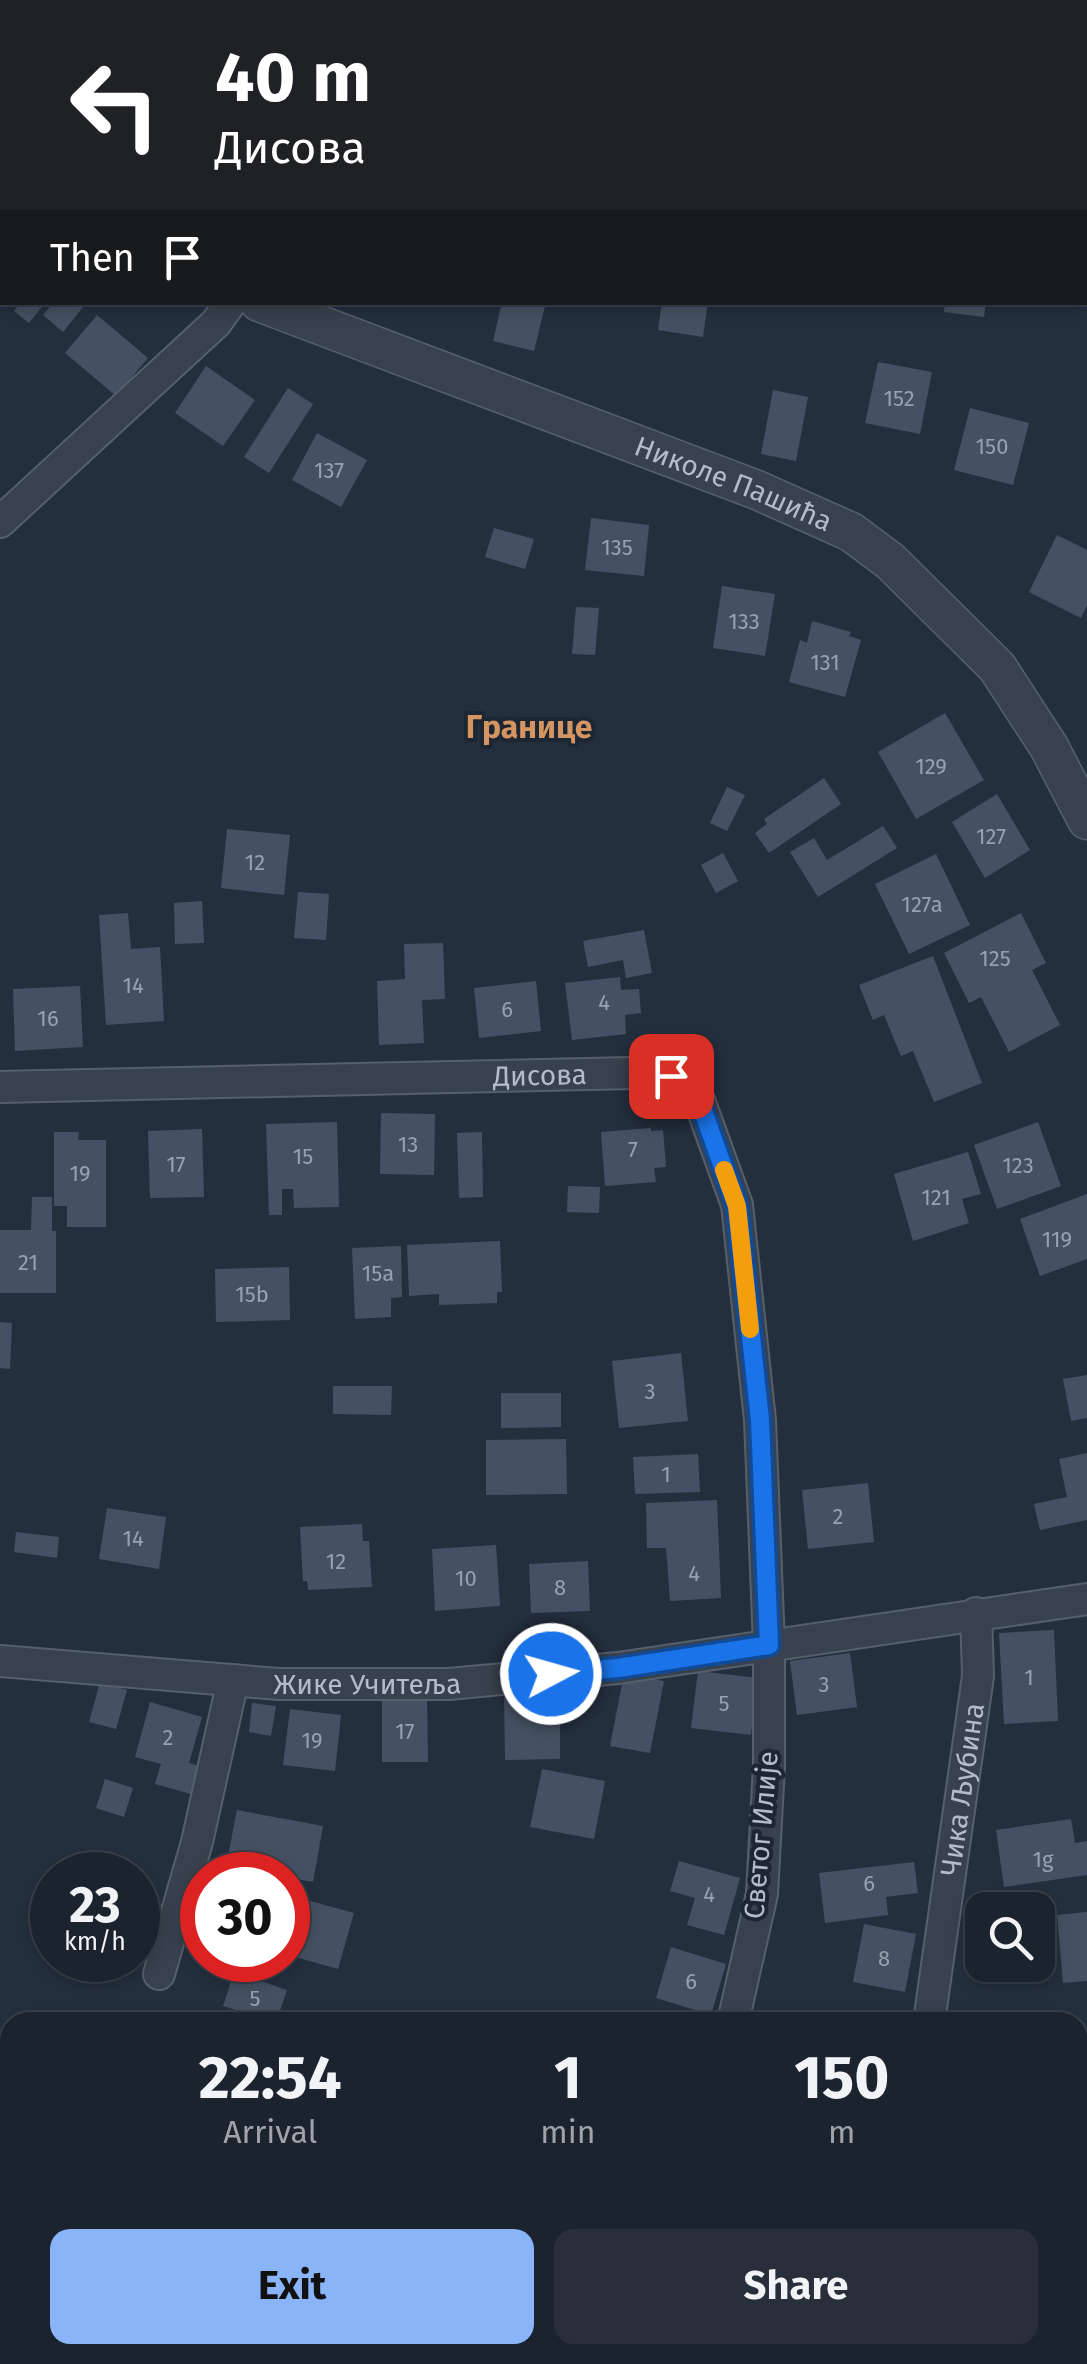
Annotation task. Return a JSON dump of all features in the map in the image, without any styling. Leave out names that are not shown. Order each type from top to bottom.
[{"type":"street","points":[[0,522],[216,322],[229,305]]},
{"type":"street","name":"Николе Пашића","points":[[268,305],[757,490],[851,532],[902,572],[996,667],[1049,747],[1087,820]]},
{"type":"street","name":"Дисова","points":[[0,1087],[632,1073],[671,1076],[699,1100],[737,1206],[760,1420],[769,1645]]},
{"type":"street","name":"Жике Учитеља","points":[[0,1661],[279,1684],[450,1684],[618,1668],[1087,1599]]},
{"type":"street","name":"Чика Љубина","points":[[931,2012],[978,1676],[976,1613]]},
{"type":"street","name":"Светог Илије","points":[[734,2012],[762,1894],[769,1645]]},
{"type":"street","points":[[160,1971],[197,1842],[232,1680]]},
{"type":"building","points":[[19,305],[44,305],[29,323],[14,311]]},
{"type":"building","points":[[51,305],[85,305],[63,332],[43,315]]},
{"type":"building","points":[[501,305],[545,305],[534,351],[493,341]]},
{"type":"building","points":[[662,305],[708,305],[703,337],[658,330]]},
{"type":"building","points":[[945,305],[986,305],[984,317],[944,312]]},
{"type":"building","points":[[97,315],[148,358],[116,396],[65,353]]},
{"type":"building","points":[[878,362],[932,372],[920,434],[865,423]]},
{"type":"building","points":[[206,366],[255,400],[223,446],[175,413]]},
{"type":"building","points":[[288,388],[313,404],[269,473],[244,457]]},
{"type":"building","points":[[773,390],[808,397],[796,461],[761,454]]},
{"type":"building","points":[[970,408],[1029,423],[1013,485],[954,470]]},
{"type":"building","points":[[317,433],[367,460],[341,507],[292,480]]},
{"type":"building","points":[[591,518],[649,525],[644,576],[585,570]]},
{"type":"building","points":[[494,528],[534,539],[525,569],[485,557]]},
{"type":"building","points":[[1057,535],[1087,550],[1087,605],[1081,618],[1029,592]]},
{"type":"building","points":[[722,586],[775,594],[765,656],[713,648]]},
{"type":"building","points":[[576,607],[599,608],[595,655],[572,654]]},
{"type":"building","points":[[812,621],[851,632],[849,636],[861,640],[845,697],[789,682],[800,640],[807,643]]},
{"type":"building","points":[[945,713],[984,780],[916,819],[878,752]]},
{"type":"building","points":[[824,778],[841,804],[769,853],[755,833],[767,824],[764,819]]},
{"type":"building","points":[[727,787],[745,795],[727,831],[710,823]]},
{"type":"building","points":[[997,794],[1030,850],[985,878],[952,822]]},
{"type":"building","points":[[883,826],[897,848],[818,897],[790,852],[814,838],[827,860]]},
{"type":"building","points":[[227,829],[290,835],[284,895],[221,888]]},
{"type":"building","points":[[723,853],[738,881],[716,893],[701,865]]},
{"type":"building","points":[[936,854],[970,925],[909,954],[875,884]]},
{"type":"building","points":[[298,892],[329,894],[326,940],[294,938]]},
{"type":"building","points":[[202,901],[204,943],[175,944],[174,903]]},
{"type":"building","points":[[128,913],[131,949],[160,947],[164,1021],[106,1025],[99,915]]},
{"type":"building","points":[[1021,913],[1046,963],[1032,970],[1060,1025],[1009,1052],[981,997],[969,1003],[944,953]]},
{"type":"building","points":[[644,930],[652,973],[626,978],[623,960],[588,967],[583,941]]},
{"type":"building","points":[[443,943],[445,999],[422,1000],[424,1043],[379,1045],[377,981],[405,979],[404,944]]},
{"type":"building","points":[[933,956],[982,1083],[934,1102],[913,1051],[901,1056],[884,1015],[873,1020],[859,985]]},
{"type":"building","points":[[620,977],[621,990],[639,989],[641,1013],[625,1015],[626,1034],[572,1040],[565,983]]},
{"type":"building","points":[[536,981],[541,1031],[479,1038],[474,988]]},
{"type":"building","points":[[80,986],[83,1047],[15,1051],[13,989]]},
{"type":"building","points":[[381,1113],[435,1114],[434,1175],[380,1174]]},
{"type":"building","points":[[337,1122],[339,1207],[294,1208],[293,1189],[282,1189],[282,1215],[269,1215],[266,1124]]},
{"type":"building","points":[[1038,1122],[1061,1186],[997,1209],[974,1145]]},
{"type":"building","points":[[202,1129],[204,1197],[150,1198],[148,1131]]},
{"type":"building","points":[[663,1130],[666,1167],[654,1168],[656,1182],[605,1186],[601,1132]]},
{"type":"building","points":[[54,1132],[79,1132],[78,1140],[106,1140],[106,1227],[67,1227],[67,1206],[54,1206]]},
{"type":"building","points":[[482,1132],[483,1197],[459,1198],[457,1133]]},
{"type":"building","points":[[968,1152],[981,1194],[962,1199],[969,1223],[913,1241],[894,1174]]},
{"type":"building","points":[[568,1186],[600,1187],[599,1213],[567,1212]]},
{"type":"building","points":[[1087,1194],[1087,1259],[1040,1276],[1020,1219]]},
{"type":"building","points":[[32,1197],[52,1197],[56,1293],[0,1293],[0,1230],[31,1230]]},
{"type":"building","points":[[500,1241],[502,1292],[497,1292],[497,1303],[439,1305],[439,1294],[409,1296],[407,1245]]},
{"type":"building","points":[[401,1246],[402,1297],[391,1298],[391,1317],[355,1319],[352,1248]]},
{"type":"building","points":[[289,1267],[290,1320],[216,1322],[215,1269]]},
{"type":"building","points":[[0,1322],[12,1323],[10,1369],[0,1368]]},
{"type":"building","points":[[681,1353],[688,1421],[619,1428],[612,1361]]},
{"type":"building","points":[[1087,1375],[1087,1418],[1071,1421],[1063,1379]]},
{"type":"building","points":[[333,1386],[392,1386],[391,1415],[333,1414]]},
{"type":"building","points":[[501,1393],[561,1393],[561,1427],[501,1428]]},
{"type":"building","points":[[566,1439],[567,1494],[486,1495],[486,1440]]},
{"type":"building","points":[[1087,1453],[1087,1520],[1040,1530],[1034,1504],[1067,1497],[1059,1459]]},
{"type":"building","points":[[698,1454],[700,1492],[635,1494],[633,1457]]},
{"type":"building","points":[[868,1483],[874,1542],[808,1549],[802,1490]]},
{"type":"building","points":[[717,1500],[721,1598],[670,1601],[666,1548],[647,1548],[646,1503]]},
{"type":"building","points":[[107,1508],[166,1517],[159,1569],[99,1559]]},
{"type":"building","points":[[362,1524],[363,1541],[369,1541],[372,1587],[308,1590],[307,1581],[303,1581],[300,1527]]},
{"type":"building","points":[[16,1532],[59,1537],[57,1558],[14,1552]]},
{"type":"building","points":[[496,1545],[500,1606],[435,1611],[432,1549]]},
{"type":"building","points":[[588,1561],[590,1611],[531,1613],[529,1564]]},
{"type":"building","points":[[1054,1630],[1058,1721],[1004,1724],[999,1633]]},
{"type":"building","points":[[850,1653],[857,1707],[797,1715],[790,1661]]},
{"type":"building","points":[[698,1671],[758,1678],[751,1735],[691,1728]]},
{"type":"building","points":[[624,1674],[664,1681],[650,1753],[610,1746]]},
{"type":"building","points":[[100,1682],[127,1690],[116,1729],[89,1722]]},
{"type":"building","points":[[504,1693],[560,1693],[560,1759],[505,1760]]},
{"type":"building","points":[[382,1700],[427,1700],[428,1762],[382,1762]]},
{"type":"building","points":[[150,1702],[202,1717],[189,1763],[206,1768],[198,1796],[155,1784],[161,1764],[135,1757]]},
{"type":"building","points":[[252,1703],[276,1706],[271,1736],[249,1732]]},
{"type":"building","points":[[290,1709],[341,1715],[335,1771],[283,1765]]},
{"type":"building","points":[[542,1769],[605,1781],[594,1839],[530,1827]]},
{"type":"building","points":[[105,1779],[133,1788],[124,1817],[96,1808]]},
{"type":"building","points":[[237,1810],[323,1826],[313,1882],[310,1852],[229,1852]]},
{"type":"building","points":[[1071,1819],[1075,1843],[1087,1841],[1087,1875],[1004,1887],[996,1830]]},
{"type":"building","points":[[679,1861],[740,1878],[724,1935],[687,1925],[695,1898],[670,1891]]},
{"type":"building","points":[[914,1862],[918,1893],[886,1897],[888,1915],[825,1923],[819,1873]]},
{"type":"building","points":[[310,1901],[354,1913],[338,1969],[310,1961]]},
{"type":"building","points":[[1087,1912],[1087,1981],[1063,1983],[1057,1915]]},
{"type":"building","points":[[864,1924],[916,1934],[905,1992],[853,1982]]},
{"type":"building","points":[[671,1947],[726,1964],[712,2012],[656,1998]]},
{"type":"building","points":[[231,1982],[263,1982],[287,1990],[279,2012],[243,2012],[223,2006]]},
{"type":"slow traffic","points":[[724,1170],[737,1206],[750,1329]]},
{"type":"district","name":"Границе","points":[[529,727]]},
{"type":"route","points":[[551,1674],[769,1645],[760,1420],[737,1206],[699,1100],[671,1076]]}]
